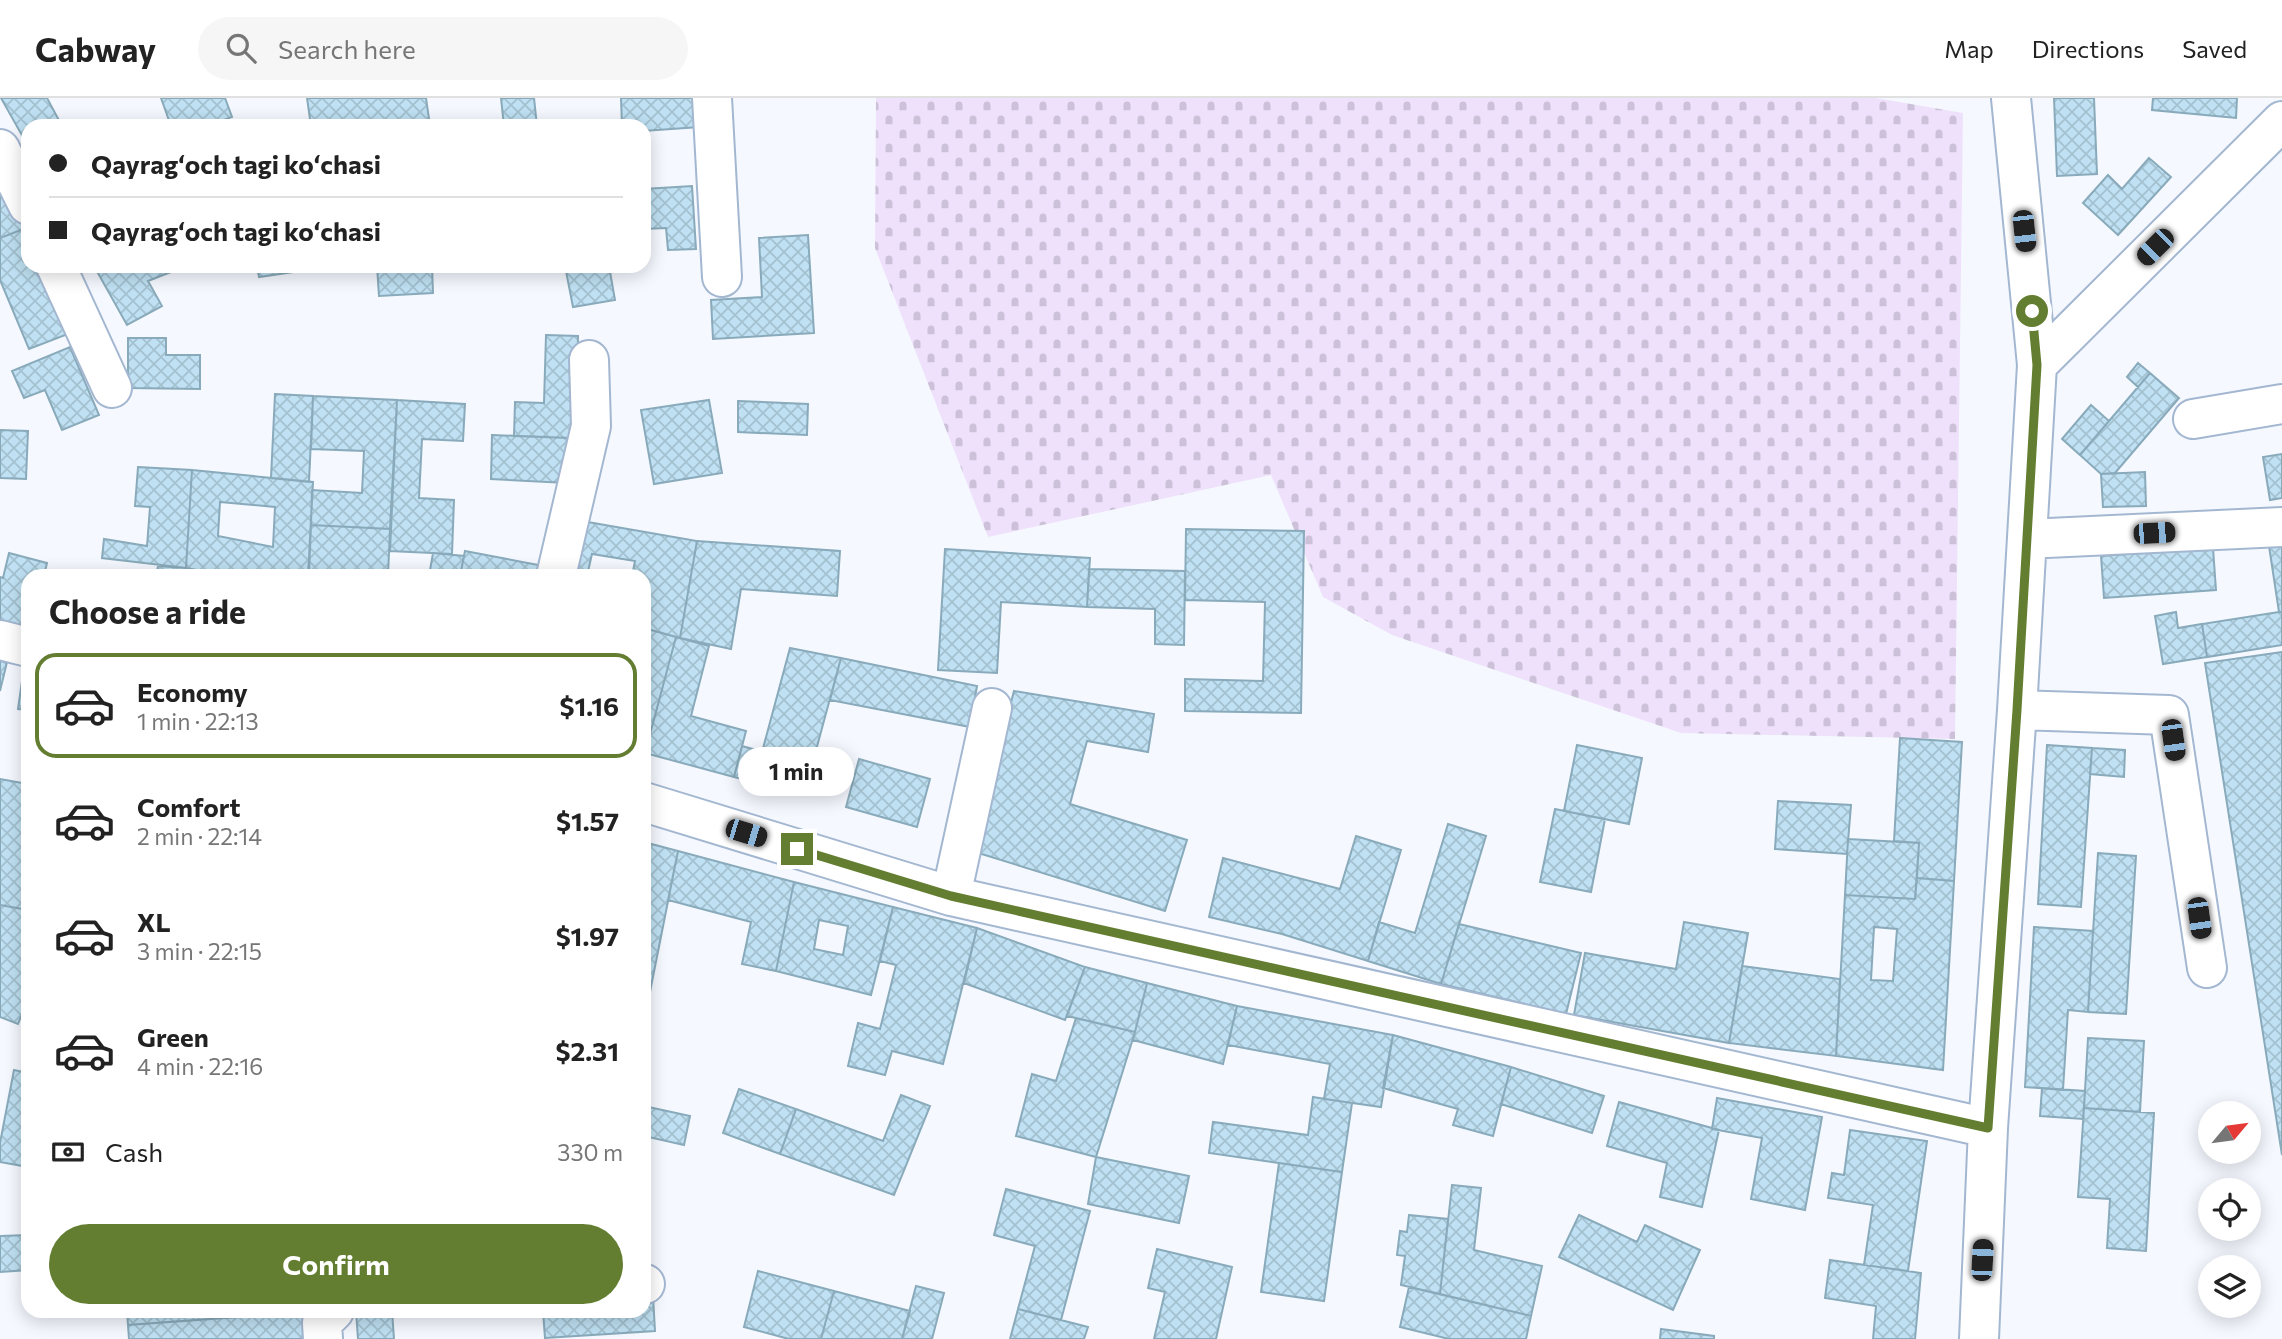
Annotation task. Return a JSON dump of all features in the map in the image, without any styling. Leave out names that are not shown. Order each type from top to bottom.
[{"type":"street","points":[[712,98],[722,277]]},
{"type":"street","points":[[1979,1339],[1988,1128],[2017,710],[2037,365],[2011,98]]},
{"type":"street","points":[[2037,365],[2276,116]]},
{"type":"street","points":[[0,149],[21,191]]},
{"type":"street","points":[[59,273],[112,388]]},
{"type":"street","points":[[558,569],[591,426],[589,360]]},
{"type":"street","points":[[2193,419],[2282,404]]},
{"type":"street","points":[[2027,539],[2282,527]]},
{"type":"street","points":[[0,640],[21,645]]},
{"type":"street","points":[[951,896],[992,708]]},
{"type":"street","points":[[2017,710],[2169,715],[2207,968]]},
{"type":"street","points":[[651,804],[951,896],[1988,1128]]},
{"type":"street","points":[[323,1339],[322,1323],[327,1318]]},
{"type":"green space","points":[[876,98],[1876,98],[1963,113],[1955,739],[1681,733],[1392,635],[1323,597],[1271,475],[988,537],[875,248]]},
{"type":"building","points":[[1,98],[47,98],[58,119],[21,119],[21,134]]},
{"type":"building","points":[[161,98],[225,98],[232,117],[227,119],[168,119]]},
{"type":"building","points":[[307,98],[426,98],[429,119],[310,119]]},
{"type":"building","points":[[501,98],[534,98],[536,119],[503,119]]},
{"type":"building","points":[[621,98],[697,98],[699,127],[651,130],[651,119],[622,119]]},
{"type":"building","points":[[2054,98],[2094,98],[2097,174],[2057,176]]},
{"type":"building","points":[[2153,98],[2237,98],[2236,118],[2152,110]]},
{"type":"building","points":[[2149,158],[2171,177],[2118,235],[2083,203],[2108,175],[2122,189]]},
{"type":"building","points":[[0,177],[21,218],[21,230],[0,238]]},
{"type":"building","points":[[692,186],[696,249],[668,250],[666,228],[651,229],[651,189]]},
{"type":"building","points":[[21,230],[21,273],[44,273],[68,334],[29,349],[0,280],[0,238]]},
{"type":"building","points":[[808,235],[814,333],[713,339],[711,300],[762,297],[759,238]]},
{"type":"building","points":[[98,273],[168,273],[148,281],[162,306],[127,325]]},
{"type":"building","points":[[258,273],[287,273],[259,277]]},
{"type":"building","points":[[377,273],[432,273],[433,293],[379,296]]},
{"type":"building","points":[[566,273],[610,273],[615,300],[573,307]]},
{"type":"building","points":[[546,335],[578,336],[577,404],[569,438],[514,436],[515,402],[544,403]]},
{"type":"building","points":[[128,338],[166,338],[166,355],[200,355],[200,389],[128,388]]},
{"type":"building","points":[[70,347],[99,415],[62,430],[45,390],[24,398],[12,371]]},
{"type":"building","points":[[2138,363],[2150,373],[2138,387],[2127,377]]},
{"type":"building","points":[[2150,373],[2179,398],[2115,473],[2101,474],[2080,455]]},
{"type":"building","points":[[275,394],[313,396],[309,482],[271,478]]},
{"type":"building","points":[[313,396],[397,400],[390,529],[311,525],[312,490],[362,493],[364,451],[311,449]]},
{"type":"building","points":[[397,400],[465,404],[463,441],[422,439],[419,498],[454,500],[452,554],[390,551]]},
{"type":"building","points":[[709,400],[722,473],[654,484],[641,410]]},
{"type":"building","points":[[738,401],[808,404],[807,435],[738,432]]},
{"type":"building","points":[[2091,405],[2109,421],[2080,455],[2062,439]]},
{"type":"building","points":[[0,430],[28,431],[26,479],[0,478]]},
{"type":"building","points":[[492,435],[569,438],[566,483],[491,479]]},
{"type":"building","points":[[2282,454],[2282,498],[2270,500],[2263,457]]},
{"type":"building","points":[[138,467],[192,470],[186,568],[102,558],[104,539],[147,546],[150,507],[135,506]]},
{"type":"building","points":[[192,470],[313,482],[308,569],[186,568]],"holes":[[[220,502],[275,507],[273,547],[218,536]]]},
{"type":"building","points":[[2145,472],[2146,506],[2103,507],[2101,474]]},
{"type":"building","points":[[582,521],[697,541],[680,638],[651,630],[651,569],[633,569],[635,561],[592,554],[589,569],[570,569]]},
{"type":"building","points":[[311,525],[390,529],[388,569],[309,569]]},
{"type":"building","points":[[1186,529],[1304,531],[1301,713],[1185,711],[1185,679],[1263,681],[1265,602],[1185,600]]},
{"type":"building","points":[[697,541],[840,551],[837,596],[741,589],[731,649],[680,638]]},
{"type":"building","points":[[2282,544],[2282,612],[2279,612],[2269,546]]},
{"type":"building","points":[[2213,548],[2216,590],[2104,598],[2101,556]]},
{"type":"building","points":[[945,549],[1090,558],[1087,607],[1001,602],[997,673],[938,670]]},
{"type":"building","points":[[465,551],[549,567],[549,569],[461,569]]},
{"type":"building","points":[[9,553],[47,563],[46,569],[21,569],[21,625],[0,620],[0,577],[3,578]]},
{"type":"building","points":[[433,553],[464,556],[461,569],[430,569]]},
{"type":"building","points":[[158,566],[192,569],[157,569]]},
{"type":"building","points":[[1089,569],[1185,571],[1184,645],[1155,644],[1155,609],[1087,607]]},
{"type":"building","points":[[2176,612],[2178,628],[2202,624],[2207,657],[2163,664],[2155,616]]},
{"type":"building","points":[[2282,612],[2282,645],[2207,657],[2202,624]]},
{"type":"building","points":[[651,630],[676,637],[651,731]]},
{"type":"building","points":[[676,637],[709,646],[691,716],[746,731],[734,777],[651,755],[651,731]]},
{"type":"building","points":[[790,648],[841,658],[812,765],[762,752]]},
{"type":"building","points":[[2282,652],[2282,1155],[2205,663]]},
{"type":"building","points":[[841,658],[977,686],[970,727],[830,700]]},
{"type":"building","points":[[0,661],[7,662],[0,691]]},
{"type":"building","points":[[21,688],[21,709],[18,709]]},
{"type":"building","points":[[1014,691],[1154,714],[1148,752],[1087,741],[1070,804],[1187,840],[1165,911],[972,851]]},
{"type":"building","points":[[1900,738],[1962,742],[1954,881],[1917,878],[1919,843],[1894,841]]},
{"type":"building","points":[[1577,745],[1642,758],[1629,824],[1564,811]]},
{"type":"building","points":[[2047,745],[2092,748],[2081,907],[2038,904]]},
{"type":"building","points":[[742,746],[812,765],[805,795],[734,777]]},
{"type":"building","points":[[2092,748],[2125,750],[2124,777],[2090,774]]},
{"type":"building","points":[[859,759],[930,779],[917,827],[846,807]]},
{"type":"building","points":[[0,779],[21,783],[21,909],[0,905]]},
{"type":"building","points":[[1778,801],[1851,805],[1847,854],[1775,849]]},
{"type":"building","points":[[1555,809],[1605,819],[1591,892],[1540,882]]},
{"type":"building","points":[[1448,824],[1486,836],[1441,984],[1368,961],[1379,922],[1415,933]]},
{"type":"building","points":[[1356,836],[1401,850],[1368,961],[1282,934],[1209,917],[1223,858],[1340,889]]},
{"type":"building","points":[[1848,839],[1919,843],[1915,899],[1845,895]]},
{"type":"building","points":[[651,844],[678,851],[651,987]]},
{"type":"building","points":[[678,851],[794,882],[776,971],[742,964],[751,922],[668,900]]},
{"type":"building","points":[[2098,853],[2136,856],[2126,1014],[2088,1012]]},
{"type":"building","points":[[1917,878],[1954,881],[1943,1070],[1836,1056],[1845,895],[1915,899]],"holes":[[[1874,927],[1897,929],[1893,981],[1871,980]]]},
{"type":"building","points":[[794,882],[893,907],[871,995],[776,971]],"holes":[[[819,920],[848,926],[843,955],[814,949]]]},
{"type":"building","points":[[0,905],[21,909],[21,1016],[18,1024],[0,1017]]},
{"type":"building","points":[[893,907],[977,928],[943,1064],[892,1051],[885,1075],[848,1066],[858,1023],[880,1029],[896,965],[880,961]]},
{"type":"building","points":[[1684,922],[1748,933],[1729,1043],[1574,1015],[1585,953],[1676,969]]},
{"type":"building","points":[[1459,924],[1581,953],[1566,1014],[1441,984]]},
{"type":"building","points":[[2034,927],[2093,931],[2088,1012],[2068,1010],[2063,1090],[2025,1087]]},
{"type":"building","points":[[977,928],[1085,967],[1065,1020],[964,983]]},
{"type":"building","points":[[1742,966],[1840,979],[1836,1056],[1729,1043]]},
{"type":"building","points":[[1085,967],[1147,983],[1135,1032],[1067,1016]]},
{"type":"building","points":[[1147,983],[1237,1006],[1223,1064],[1133,1040]]},
{"type":"building","points":[[1237,1006],[1393,1035],[1381,1107],[1324,1099],[1330,1064],[1228,1045]]},
{"type":"building","points":[[1076,1018],[1135,1032],[1096,1157],[1016,1136],[1032,1074],[1056,1081]]},
{"type":"building","points":[[1393,1035],[1511,1067],[1493,1136],[1453,1125],[1458,1109],[1383,1088]]},
{"type":"building","points":[[2088,1038],[2144,1041],[2140,1112],[2084,1108]]},
{"type":"building","points":[[1511,1067],[1604,1096],[1592,1133],[1501,1104]]},
{"type":"building","points":[[14,1070],[21,1072],[21,1166],[0,1162],[0,1143]]},
{"type":"building","points":[[2042,1088],[2085,1091],[2083,1119],[2040,1116]]},
{"type":"building","points":[[739,1089],[796,1109],[780,1154],[723,1133]]},
{"type":"building","points":[[901,1095],[930,1106],[894,1195],[780,1154],[796,1109],[883,1141]]},
{"type":"building","points":[[1313,1097],[1352,1103],[1342,1172],[1209,1153],[1213,1122],[1308,1135]]},
{"type":"building","points":[[1717,1098],[1822,1117],[1805,1210],[1751,1199],[1762,1138],[1712,1129]]},
{"type":"building","points":[[1619,1102],[1719,1130],[1702,1207],[1660,1197],[1667,1163],[1607,1146]]},
{"type":"building","points":[[651,1108],[690,1116],[684,1145],[651,1138]]},
{"type":"building","points":[[2084,1108],[2154,1113],[2146,1251],[2107,1248],[2110,1199],[2078,1197]]},
{"type":"building","points":[[1850,1130],[1927,1141],[1908,1271],[1864,1265],[1873,1205],[1828,1198],[1832,1173],[1844,1175]]},
{"type":"building","points":[[1096,1157],[1189,1176],[1179,1223],[1088,1204]]},
{"type":"building","points":[[1279,1163],[1342,1172],[1324,1301],[1261,1292]]},
{"type":"building","points":[[1452,1185],[1481,1188],[1474,1250],[1542,1266],[1531,1316],[1440,1294]]},
{"type":"building","points":[[1006,1189],[1090,1211],[1061,1320],[1018,1309],[1035,1246],[994,1235]]},
{"type":"building","points":[[1409,1215],[1448,1219],[1440,1294],[1401,1285],[1405,1256],[1397,1255],[1400,1231],[1407,1232]]},
{"type":"building","points":[[1579,1215],[1637,1242],[1645,1225],[1700,1250],[1673,1310],[1559,1257]]},
{"type":"building","points":[[21,1235],[21,1270],[0,1272],[0,1236]]},
{"type":"building","points":[[1157,1249],[1232,1267],[1216,1339],[1154,1339],[1165,1292],[1148,1288]]},
{"type":"building","points":[[1830,1260],[1921,1273],[1915,1339],[1873,1339],[1876,1306],[1825,1298]]},
{"type":"building","points":[[758,1271],[834,1291],[821,1339],[789,1339],[744,1327]]},
{"type":"building","points":[[916,1286],[944,1293],[932,1339],[902,1339]]},
{"type":"building","points":[[1409,1287],[1531,1316],[1526,1339],[1449,1339],[1400,1327]]},
{"type":"building","points":[[834,1291],[910,1311],[902,1339],[821,1339]]},
{"type":"building","points":[[653,1296],[655,1331],[545,1338],[544,1318],[651,1318]]},
{"type":"building","points":[[1018,1309],[1088,1327],[1084,1339],[1010,1339]]},
{"type":"building","points":[[128,1318],[223,1318],[128,1325]]},
{"type":"building","points":[[225,1318],[309,1318],[311,1339],[129,1339],[128,1325]]},
{"type":"building","points":[[356,1318],[392,1318],[394,1339],[358,1339]]},
{"type":"building","points":[[1661,1329],[1714,1336],[1714,1339],[1660,1339]]},
{"type":"route","points":[[797,849],[951,896],[1988,1128],[2017,710],[2037,365],[2032,311]]}]
